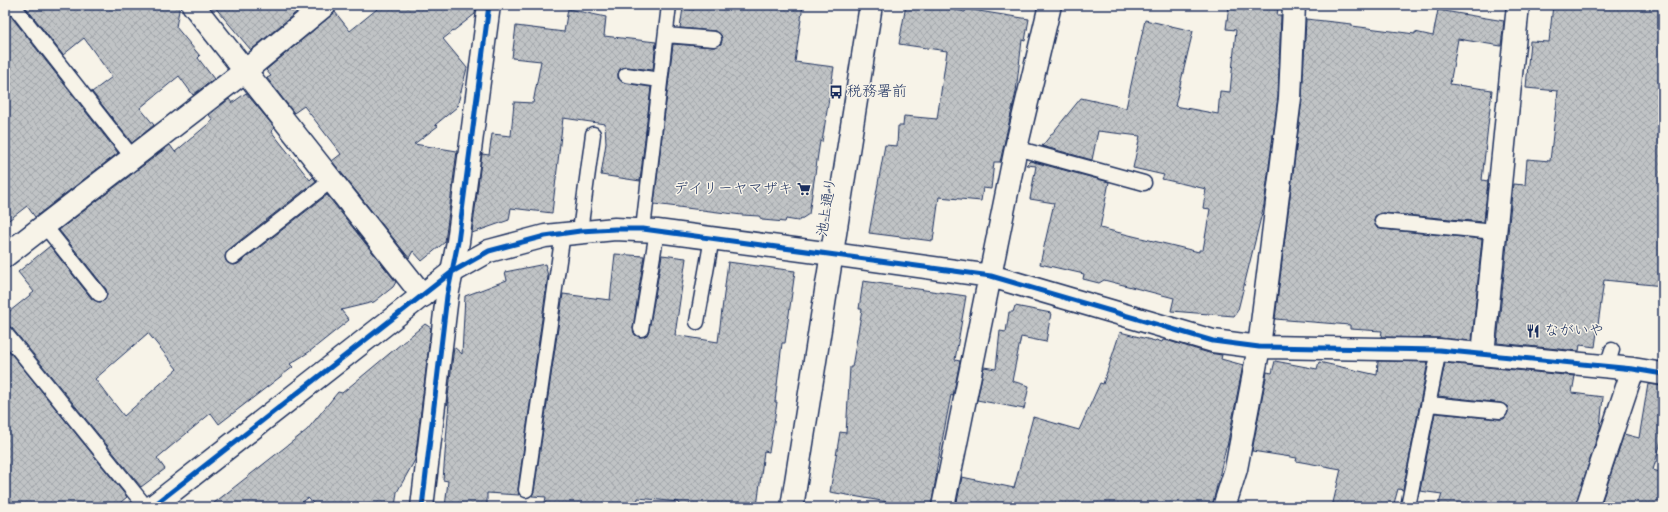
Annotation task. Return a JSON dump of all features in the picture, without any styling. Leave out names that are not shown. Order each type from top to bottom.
[{"type":"street","points":[[193,5],[423,296]]},
{"type":"street","points":[[5,256],[245,71],[325,5]]},
{"type":"street","points":[[422,507],[447,296],[452,272],[489,5]]},
{"type":"street","name":"池上通り","points":[[792,507],[871,5]]},
{"type":"street","points":[[943,507],[1016,148],[1050,5]]},
{"type":"street","points":[[1224,507],[1236,469],[1259,347],[1290,98],[1294,5]]},
{"type":"street","points":[[1483,354],[1518,5]]},
{"type":"street","points":[[152,507],[452,272],[489,251],[545,236],[571,232],[650,230],[991,276],[1213,341],[1259,347],[1439,350],[1483,354],[1610,358],[1633,368],[1663,374]]},
{"type":"street","points":[[1587,507],[1633,368]]},
{"type":"lane","points":[[13,5],[133,158]]},
{"type":"lane","points":[[642,329],[660,80],[669,5]]},
{"type":"lane","points":[[666,35],[714,39]]},
{"type":"lane","points":[[626,75],[660,80]]},
{"type":"lane","points":[[526,490],[571,232],[594,134]]},
{"type":"lane","points":[[1016,148],[1144,183]]},
{"type":"lane","points":[[233,257],[332,180]]},
{"type":"lane","points":[[1382,221],[1495,232]]},
{"type":"lane","points":[[44,225],[99,294]]},
{"type":"lane","points":[[697,322],[712,238]]},
{"type":"lane","points":[[5,333],[146,507]]},
{"type":"lane","points":[[1408,507],[1439,350]]},
{"type":"lane","points":[[1429,404],[1500,411]]},
{"type":"building","points":[[24,5],[180,5],[176,27],[200,56],[198,58],[214,79],[193,95],[179,76],[140,108],[154,125],[132,143],[92,92],[112,77],[84,38],[63,55]]},
{"type":"building","points":[[213,5],[305,5],[251,50]]},
{"type":"building","points":[[382,5],[476,5],[475,14],[443,39],[467,68],[457,107],[435,125],[438,126],[414,144],[457,151],[445,242],[422,261],[413,251],[409,258],[332,161],[341,154],[304,106],[294,113],[267,78],[271,76],[266,70],[335,12],[350,31]]},
{"type":"building","points":[[694,5],[803,5],[795,62],[834,67],[822,142],[820,141],[809,214],[798,221],[786,219],[785,222],[762,220],[759,216],[654,204],[673,44],[714,47],[721,44],[722,40],[721,35],[715,31],[680,28],[683,8],[694,10]]},
{"type":"building","points":[[906,5],[930,5],[965,12],[966,9],[1029,19],[1025,41],[1022,40],[1016,92],[1000,162],[994,162],[991,189],[983,188],[981,201],[939,197],[933,241],[869,233],[885,145],[897,146],[898,126],[903,126],[904,116],[937,119],[947,51],[899,44]]},
{"type":"building","points":[[1229,5],[1278,9],[1277,15],[1281,15],[1278,97],[1264,205],[1238,310],[1234,316],[1171,311],[1174,298],[1104,280],[1099,283],[1083,279],[1084,274],[1040,264],[1054,203],[1030,199],[1036,166],[1026,165],[1030,161],[1109,182],[1100,228],[1199,252],[1199,250],[1203,250],[1210,209],[1203,208],[1206,189],[1162,179],[1164,175],[1133,168],[1140,136],[1098,131],[1092,160],[1042,146],[1081,98],[1126,108],[1145,20],[1193,31],[1175,106],[1218,114],[1220,91],[1230,92],[1236,30],[1226,29]]},
{"type":"building","points":[[1553,5],[1663,5],[1663,286],[1604,280],[1595,347],[1580,345],[1579,351],[1497,343],[1513,184],[1525,185],[1527,159],[1550,161],[1558,91],[1526,88],[1530,41],[1549,42]]},
{"type":"building","points":[[568,9],[606,17],[604,36],[656,42],[653,70],[627,67],[620,69],[618,74],[618,78],[624,83],[651,87],[640,181],[601,175],[606,143],[605,124],[563,118],[552,213],[511,208],[509,220],[472,233],[482,154],[489,155],[492,134],[511,136],[514,102],[533,103],[541,61],[512,58],[516,26],[564,32]]},
{"type":"building","points":[[1438,10],[1504,21],[1501,46],[1458,39],[1450,84],[1492,90],[1482,180],[1488,181],[1484,222],[1383,213],[1375,216],[1374,221],[1377,228],[1381,229],[1482,239],[1472,341],[1439,338],[1381,337],[1382,331],[1350,329],[1350,325],[1275,319],[1302,99],[1306,19],[1352,24],[1352,26],[1415,34],[1415,32],[1433,36]]},
{"type":"building","points":[[10,15],[118,153],[35,217],[27,206],[5,223],[5,19]]},
{"type":"building","points":[[246,93],[275,128],[271,131],[310,180],[313,177],[316,181],[228,250],[225,258],[227,262],[234,265],[238,264],[327,195],[396,282],[393,287],[374,302],[341,310],[349,320],[309,352],[290,364],[293,367],[219,424],[211,413],[157,458],[165,469],[141,487],[12,328],[5,325],[5,315],[34,292],[18,272],[50,246],[92,299],[100,302],[105,300],[107,293],[106,289],[59,230],[170,145],[175,152],[213,120],[209,115],[229,99],[232,103]],"holes":[[[148,333],[177,369],[124,416],[95,379]]]},
{"type":"building","points":[[615,254],[644,256],[633,328],[635,335],[640,337],[647,335],[649,330],[662,255],[686,258],[675,335],[718,342],[728,262],[795,271],[785,343],[782,343],[774,423],[769,452],[764,451],[757,507],[678,507],[679,502],[638,498],[637,507],[544,507],[546,497],[532,496],[534,491],[563,294],[610,300]]},
{"type":"building","points":[[545,264],[548,276],[518,489],[519,495],[487,493],[487,507],[445,507],[448,481],[443,480],[449,402],[447,405],[454,347],[462,354],[465,296],[507,280],[505,272]]},
{"type":"building","points":[[863,281],[966,296],[955,360],[960,361],[953,396],[951,395],[936,472],[931,507],[916,507],[830,492],[840,432],[846,433],[850,367],[852,367],[862,309],[859,309]]},
{"type":"building","points":[[1015,306],[1051,313],[1046,342],[1021,337],[1012,381],[1029,386],[1024,409],[977,400],[984,367],[996,369],[1000,331],[1006,332],[1009,312],[1013,312]]},
{"type":"building","points":[[425,324],[431,328],[415,460],[397,492],[395,507],[317,507],[308,498],[295,507],[209,507],[307,430],[338,392],[342,393]]},
{"type":"building","points":[[1120,332],[1155,341],[1169,341],[1209,353],[1222,355],[1221,359],[1243,365],[1227,447],[1212,507],[956,507],[962,477],[1014,488],[1033,417],[1079,430],[1100,383],[1103,384]]},
{"type":"building","points":[[5,346],[127,497],[115,507],[5,507]]},
{"type":"building","points":[[1275,361],[1317,369],[1319,362],[1377,375],[1378,361],[1428,362],[1403,490],[1398,489],[1393,507],[1332,507],[1341,469],[1296,461],[1297,458],[1252,451],[1267,372],[1272,373]]},
{"type":"building","points":[[1445,363],[1575,376],[1572,393],[1603,397],[1600,428],[1575,507],[1438,507],[1442,494],[1420,491],[1435,413],[1504,419],[1508,412],[1508,407],[1501,403],[1438,396]]},
{"type":"building","points":[[1648,384],[1663,386],[1663,435],[1653,470],[1663,473],[1663,507],[1600,507],[1624,434],[1639,438]]},
{"type":"cycle path","points":[[422,507],[447,296],[458,242],[489,5]]},
{"type":"cycle path","points":[[152,507],[452,272],[489,251],[545,236],[580,231],[643,229],[991,276],[1213,341],[1259,347],[1439,350],[1633,369],[1663,374]]},
{"type":"place","name":"税務署前","points":[[836,92]]},
{"type":"place","name":"デイリーヤマザキ","points":[[804,189]]},
{"type":"place","name":"ながいや","points":[[1533,331]]}]
